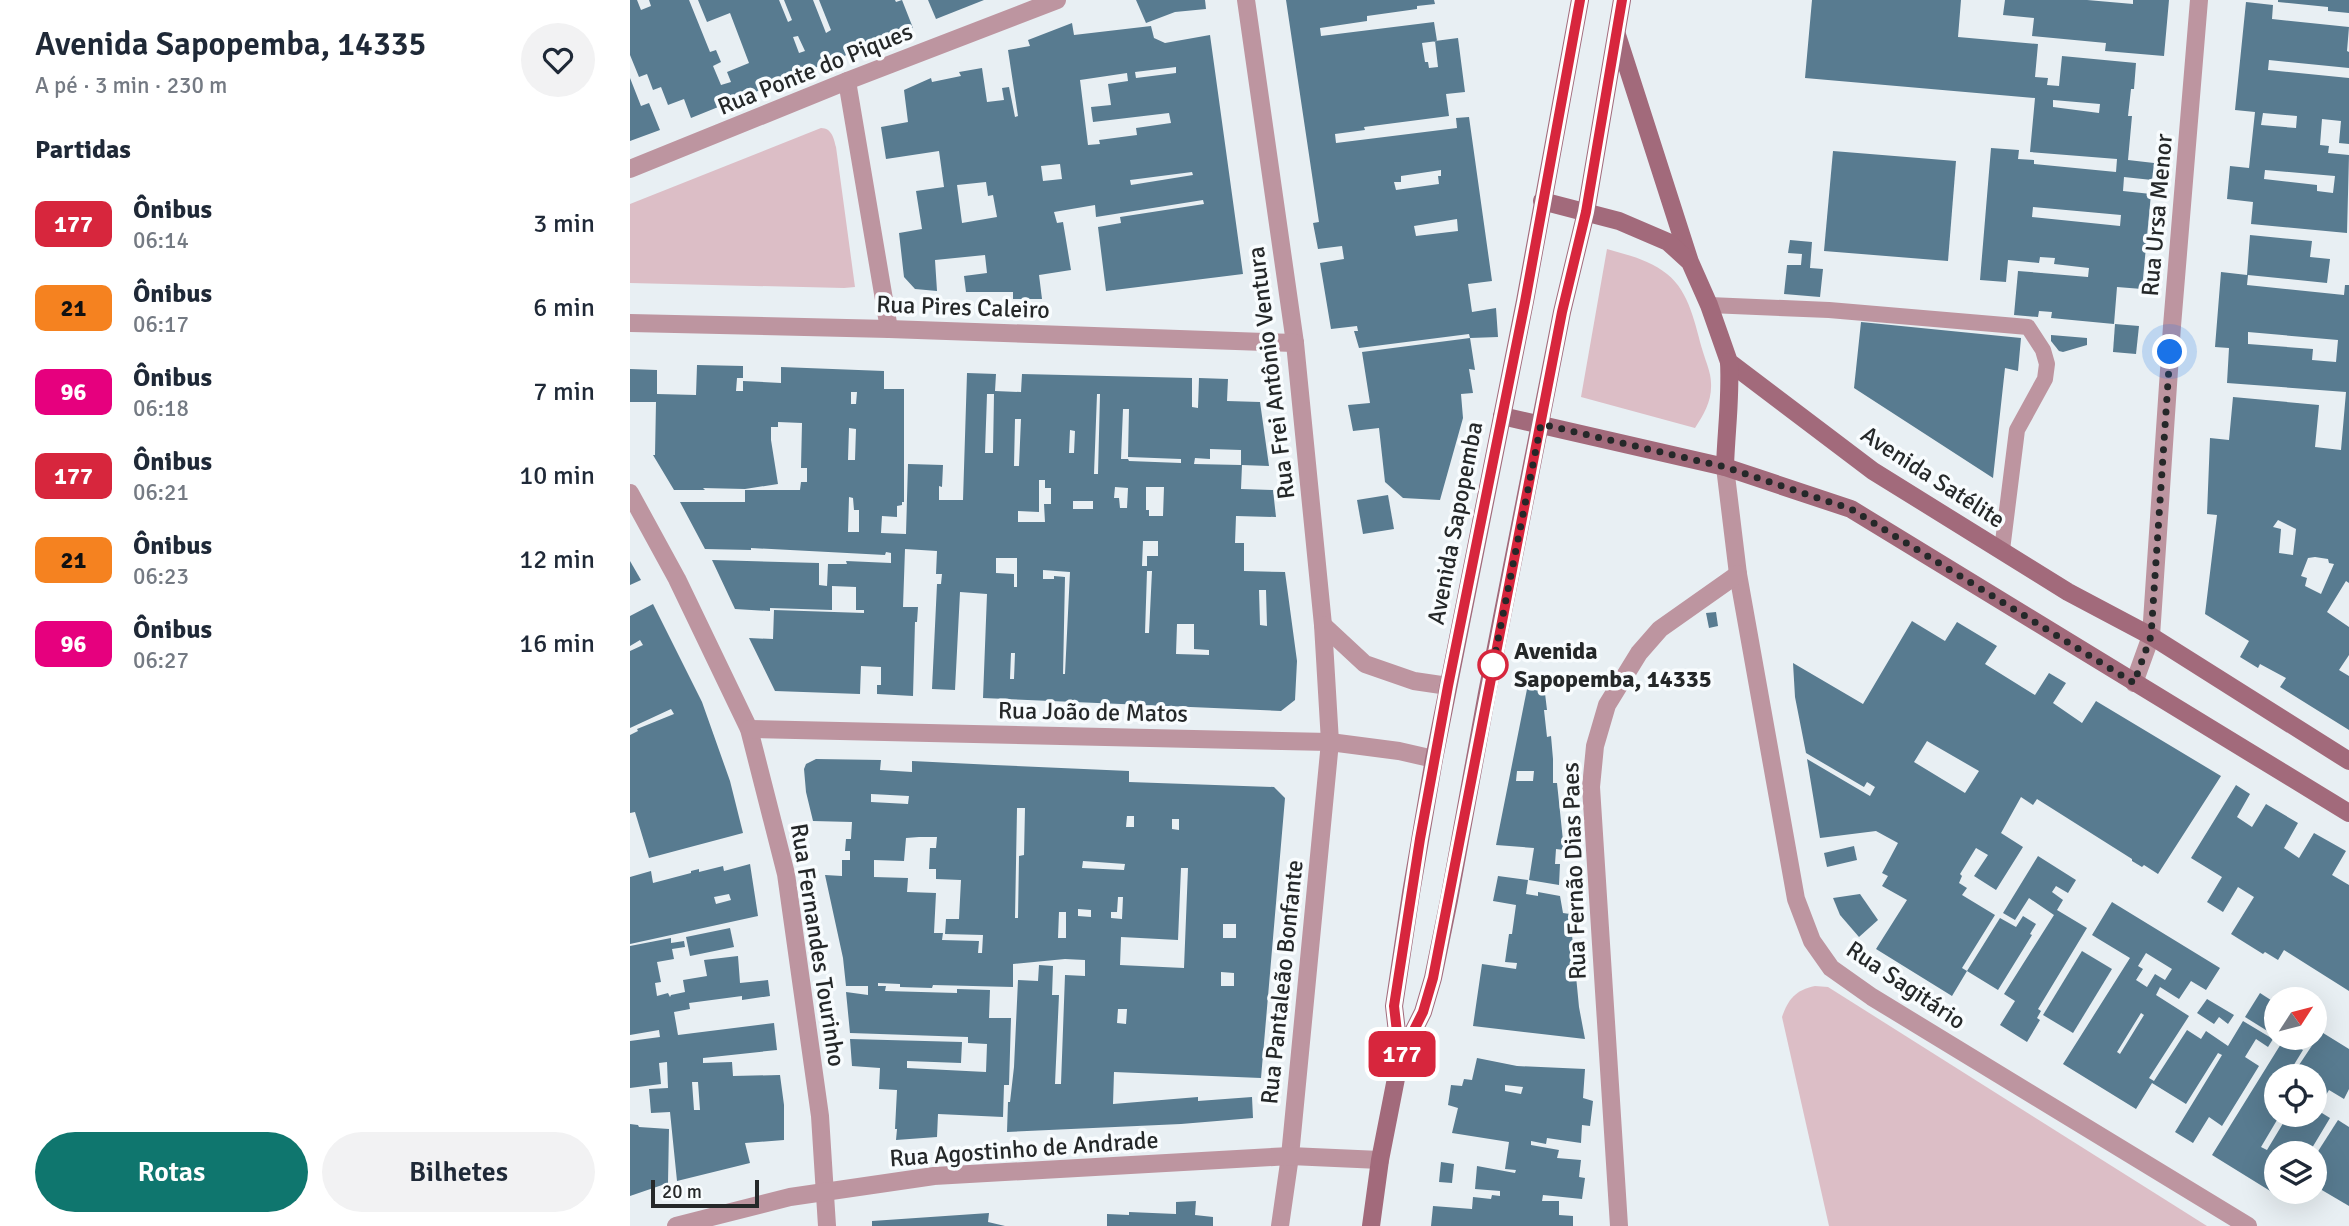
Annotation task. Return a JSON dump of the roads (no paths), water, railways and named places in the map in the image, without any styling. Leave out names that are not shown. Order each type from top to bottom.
[{"type":"main road","name":"Avenida Sapopemba","points":[[1400,1058],[1394,1006],[1434,759],[1580,0]]},
{"type":"main road","name":"Avenida Sapopemba","points":[[1371,1226],[1380,1160],[1400,1058],[1423,1012],[1433,978],[1562,312],[1586,212],[1622,0]]},
{"type":"main road","points":[[1616,33],[1690,262],[1729,362],[1731,396],[1725,467]]},
{"type":"main road","points":[[1542,201],[1619,221],[1651,233],[1668,242],[1690,262]]},
{"type":"main road","name":"Avenida Satélite","points":[[1729,362],[1873,471],[2068,592],[2151,636],[2349,761]]},
{"type":"main road","points":[[1502,416],[1725,467],[1851,509],[2349,813]]},
{"type":"street","name":"Rua Ponte do Piques","points":[[630,169],[1057,0]]},
{"type":"street","name":"Rua Frei Antônio Ventura","points":[[1245,0],[1295,343],[1323,625],[1330,742]]},
{"type":"street","name":"Rua Ursa Menor","points":[[2134,683],[2151,636],[2171,340],[2199,0]]},
{"type":"street","points":[[847,81],[890,329]]},
{"type":"street","name":"Rua Pires Caleiro","points":[[630,323],[1295,343]]},
{"type":"street","name":"Rua Sagitário","points":[[1725,467],[1738,574],[1796,899],[1811,941],[1831,968],[1872,998],[2248,1226]]},
{"type":"street","name":"Rua Fernandes Tourinho","points":[[630,494],[677,579],[749,729],[786,874],[821,1116],[827,1226]]},
{"type":"street","name":"Rua Fernão Dias Paes","points":[[1619,1226],[1591,787],[1595,746],[1607,705],[1639,653],[1660,629],[1738,574]]},
{"type":"street","points":[[1323,625],[1365,664],[1415,681],[1448,686]]},
{"type":"street","name":"Rua João de Matos","points":[[749,729],[1330,742],[1399,751],[1434,759]]},
{"type":"street","name":"Rua Pantaleão Bonfante","points":[[1280,1226],[1290,1156],[1330,742]]},
{"type":"street","name":"Rua Agostinho de Andrade","points":[[676,1226],[790,1197],[934,1176],[1290,1156],[1380,1160]]},
{"type":"lane","points":[[1709,305],[1829,310],[2028,327],[2043,350],[2047,364],[2045,379],[2017,430],[2002,550]]},
{"type":"place","name":"Avenida Sapopemba, 14335","points":[[1493,665]]}]
